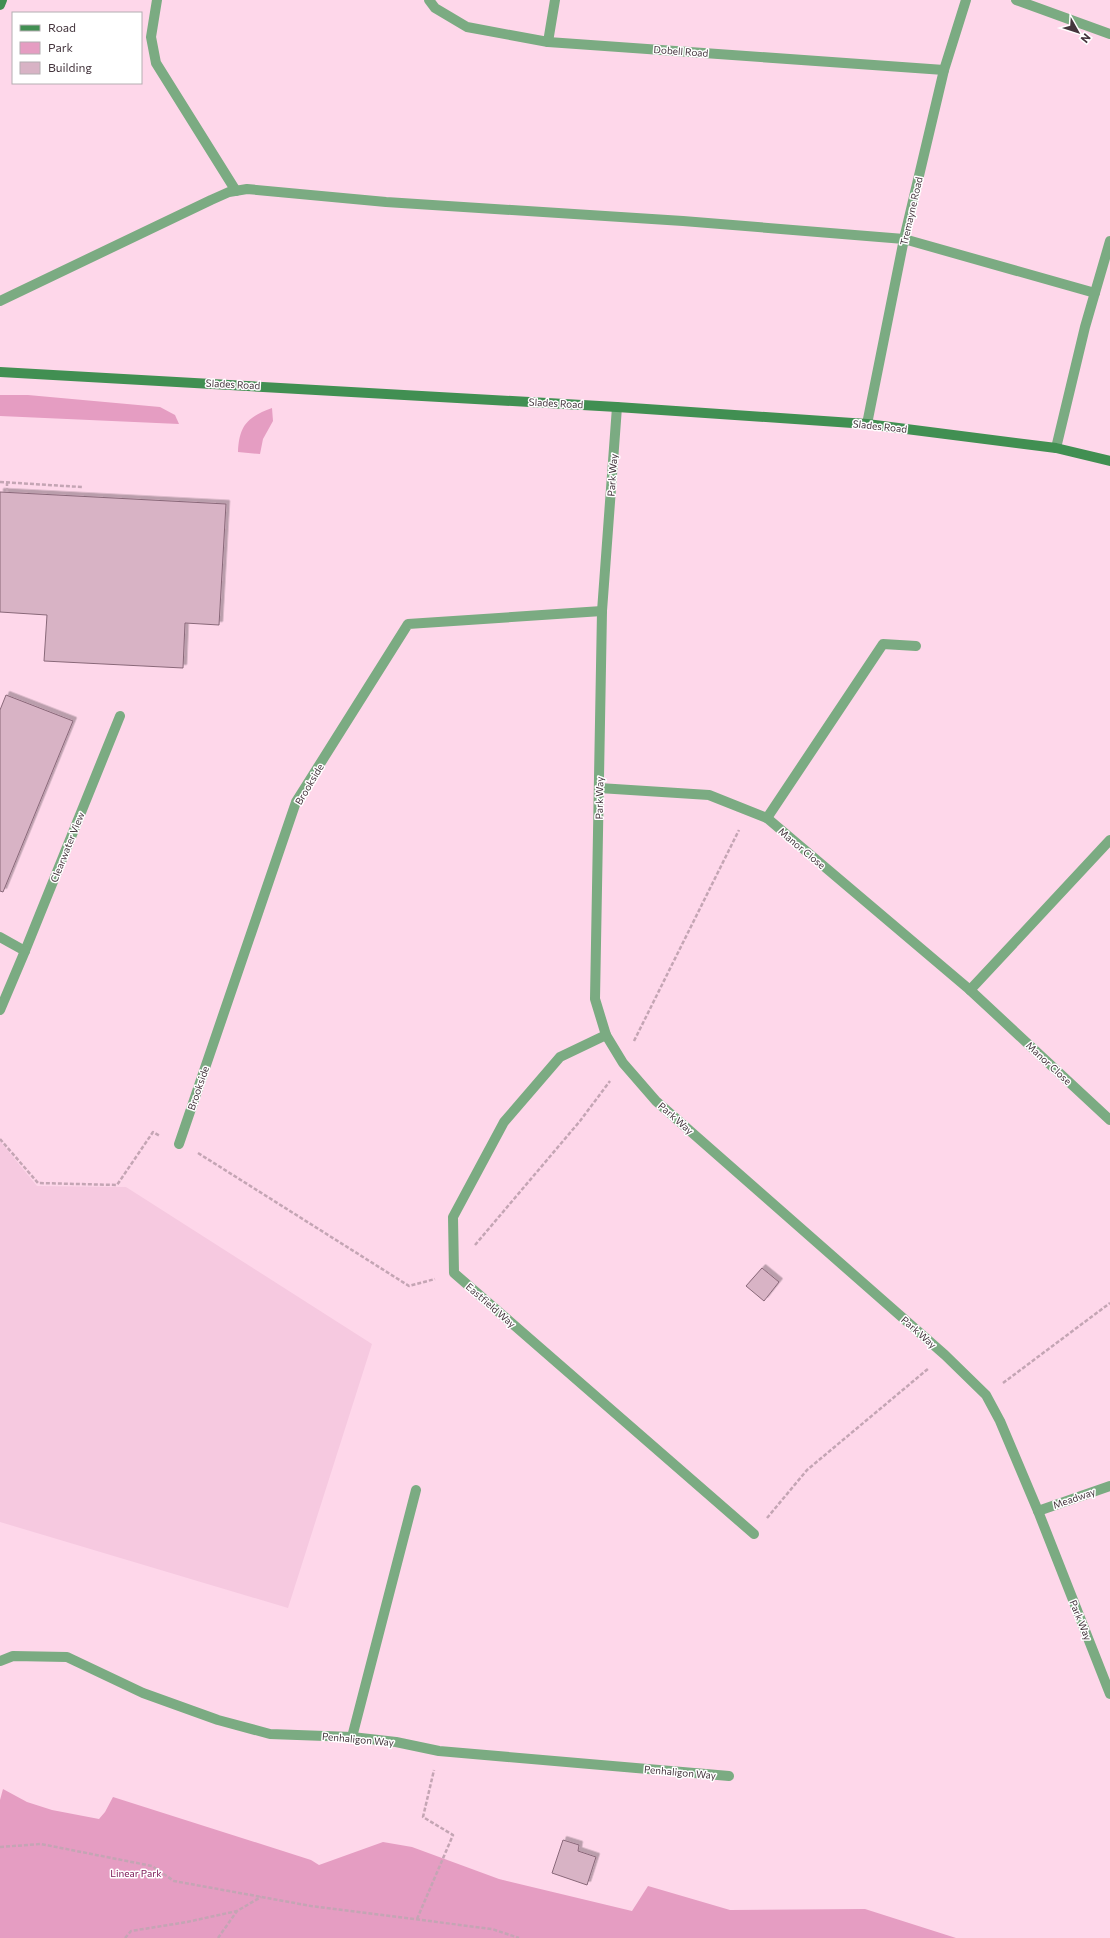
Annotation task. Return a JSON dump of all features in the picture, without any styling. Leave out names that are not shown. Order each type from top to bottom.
[{"type":"street","points":[[0,5],[2,0]]},
{"type":"street","points":[[157,0],[151,37],[156,63],[236,191]]},
{"type":"street","name":"Dobell Road","points":[[429,0],[435,8],[467,27],[548,42],[944,70]]},
{"type":"street","points":[[548,42],[555,0]]},
{"type":"street","name":"Tremayne Road","points":[[867,424],[904,239],[944,70],[966,0]]},
{"type":"street","points":[[1016,0],[1110,34]]},
{"type":"street","points":[[0,302],[229,192],[247,189],[386,202],[683,221],[904,239],[1095,293]]},
{"type":"street","points":[[1056,448],[1095,293],[1110,241]]},
{"type":"street","name":"Slades Road","points":[[0,372],[617,407],[867,424],[1056,448],[1110,461]]},
{"type":"street","name":"Park Way","points":[[617,407],[602,611],[595,999],[606,1035],[623,1063],[656,1101],[945,1355],[986,1395],[1000,1421],[1038,1511],[1110,1694]]},
{"type":"street","name":"Brookside","points":[[179,1144],[296,802],[408,624],[602,611]]},
{"type":"street","points":[[767,818],[883,644],[916,646]]},
{"type":"street","name":"Clearwater View","points":[[0,1010],[120,716]]},
{"type":"street","name":"Manor Close","points":[[599,788],[709,795],[767,818],[970,990],[1110,1120]]},
{"type":"street","points":[[970,990],[1110,840]]},
{"type":"street","points":[[0,937],[25,951]]},
{"type":"street","points":[[454,1273],[453,1217],[504,1122],[560,1057],[606,1035]]},
{"type":"street","name":"Eastfield Way","points":[[454,1273],[754,1534]]},
{"type":"street","name":"Meadway","points":[[1038,1511],[1110,1486]]},
{"type":"street","points":[[352,1737],[416,1490]]},
{"type":"street","name":"Penhaligon Way","points":[[0,1661],[13,1656],[67,1657],[143,1693],[218,1720],[270,1734],[352,1737],[396,1742],[439,1751],[729,1776]]},
{"type":"path","points":[[0,482],[82,487]]},
{"type":"path","points":[[7,483],[7,492]]},
{"type":"path","points":[[0,1139],[38,1183],[117,1185],[153,1132],[195,1151],[409,1286],[454,1273],[473,1247],[580,1121],[623,1063],[731,844],[750,811]]},
{"type":"path","points":[[986,1395],[1110,1304]]},
{"type":"path","points":[[754,1534],[807,1470],[945,1355]]},
{"type":"path","points":[[418,1920],[453,1835],[424,1817],[439,1751]]},
{"type":"path","points":[[0,1846],[24,1844],[48,1846],[152,1866],[174,1881],[311,1906],[492,1929],[518,1938]]},
{"type":"path","points":[[125,1938],[131,1931],[187,1922],[237,1911],[261,1897]]},
{"type":"path","points":[[218,1938],[237,1911]]},
{"type":"shaded area","points":[[0,1141],[37,1186],[126,1187],[372,1344],[288,1608],[0,1522]]},
{"type":"green space","points":[[0,395],[28,395],[160,407],[175,415],[179,424],[0,416]]},
{"type":"green space","points":[[272,408],[273,421],[263,439],[260,454],[238,452],[240,435],[246,424],[256,415]]},
{"type":"green space","name":"Linear Park","points":[[3,1789],[27,1802],[52,1810],[99,1819],[105,1812],[113,1797],[311,1860],[319,1865],[383,1842],[412,1847],[499,1879],[632,1911],[648,1886],[730,1910],[865,1909],[956,1938],[0,1938],[0,1800]]},
{"type":"building","points":[[0,492],[226,504],[219,625],[185,623],[183,668],[44,661],[47,615],[0,612]]},
{"type":"building","points":[[6,695],[73,721],[3,892],[0,891],[0,710]]},
{"type":"building","points":[[762,1268],[779,1282],[764,1301],[746,1286]]},
{"type":"building","points":[[563,1840],[579,1845],[578,1851],[596,1857],[587,1885],[552,1873]]}]
